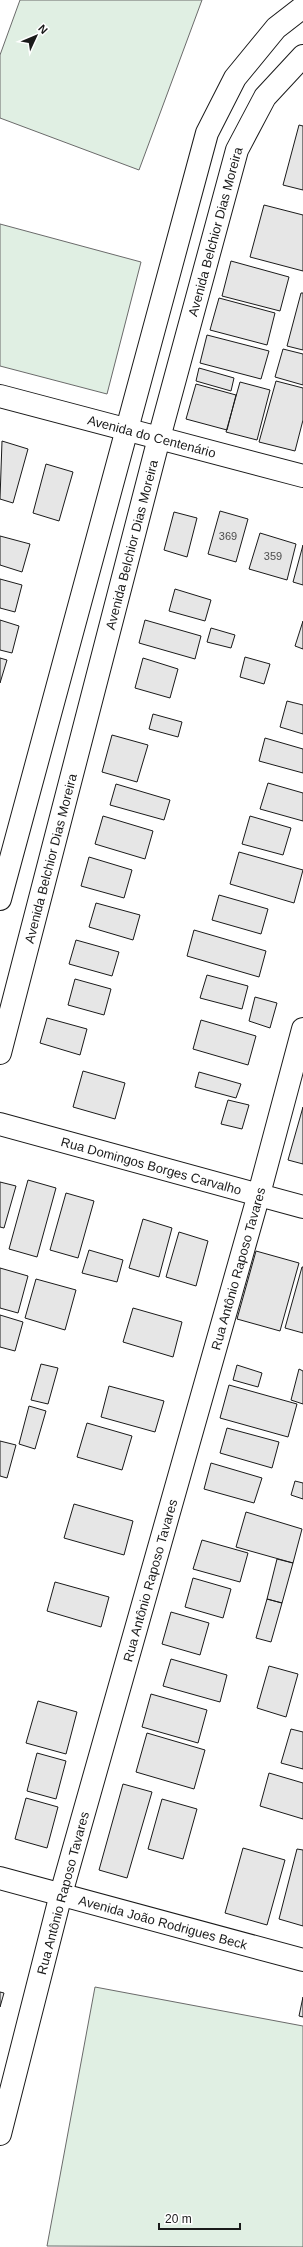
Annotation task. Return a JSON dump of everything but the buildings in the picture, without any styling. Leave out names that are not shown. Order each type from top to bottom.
[{"type":"street","points":[[0,899],[207,133],[235,78],[276,28],[303,7]]},
{"type":"street","name":"Avenida Belchior Dias Moreira","points":[[0,1053],[159,438],[237,150],[265,97],[303,56]]},
{"type":"street","name":"Avenida do Centenário","points":[[0,396],[303,476]]},
{"type":"street","name":"Rua Antônio Raposo Tavares","points":[[0,2134],[61,1894],[259,1194],[303,1028]]},
{"type":"street","name":"Rua Domingos Borges Carvalho","points":[[0,1124],[303,1207]]},
{"type":"street","name":"Avenida João Rodrigues Beck","points":[[0,1878],[303,1960]]},
{"type":"green space","points":[[20,0],[202,0],[139,170],[0,118],[0,55]]},
{"type":"green space","points":[[0,224],[141,262],[107,394],[0,366]]},
{"type":"green space","points":[[95,1987],[303,2026],[303,2247],[47,2246]]}]
